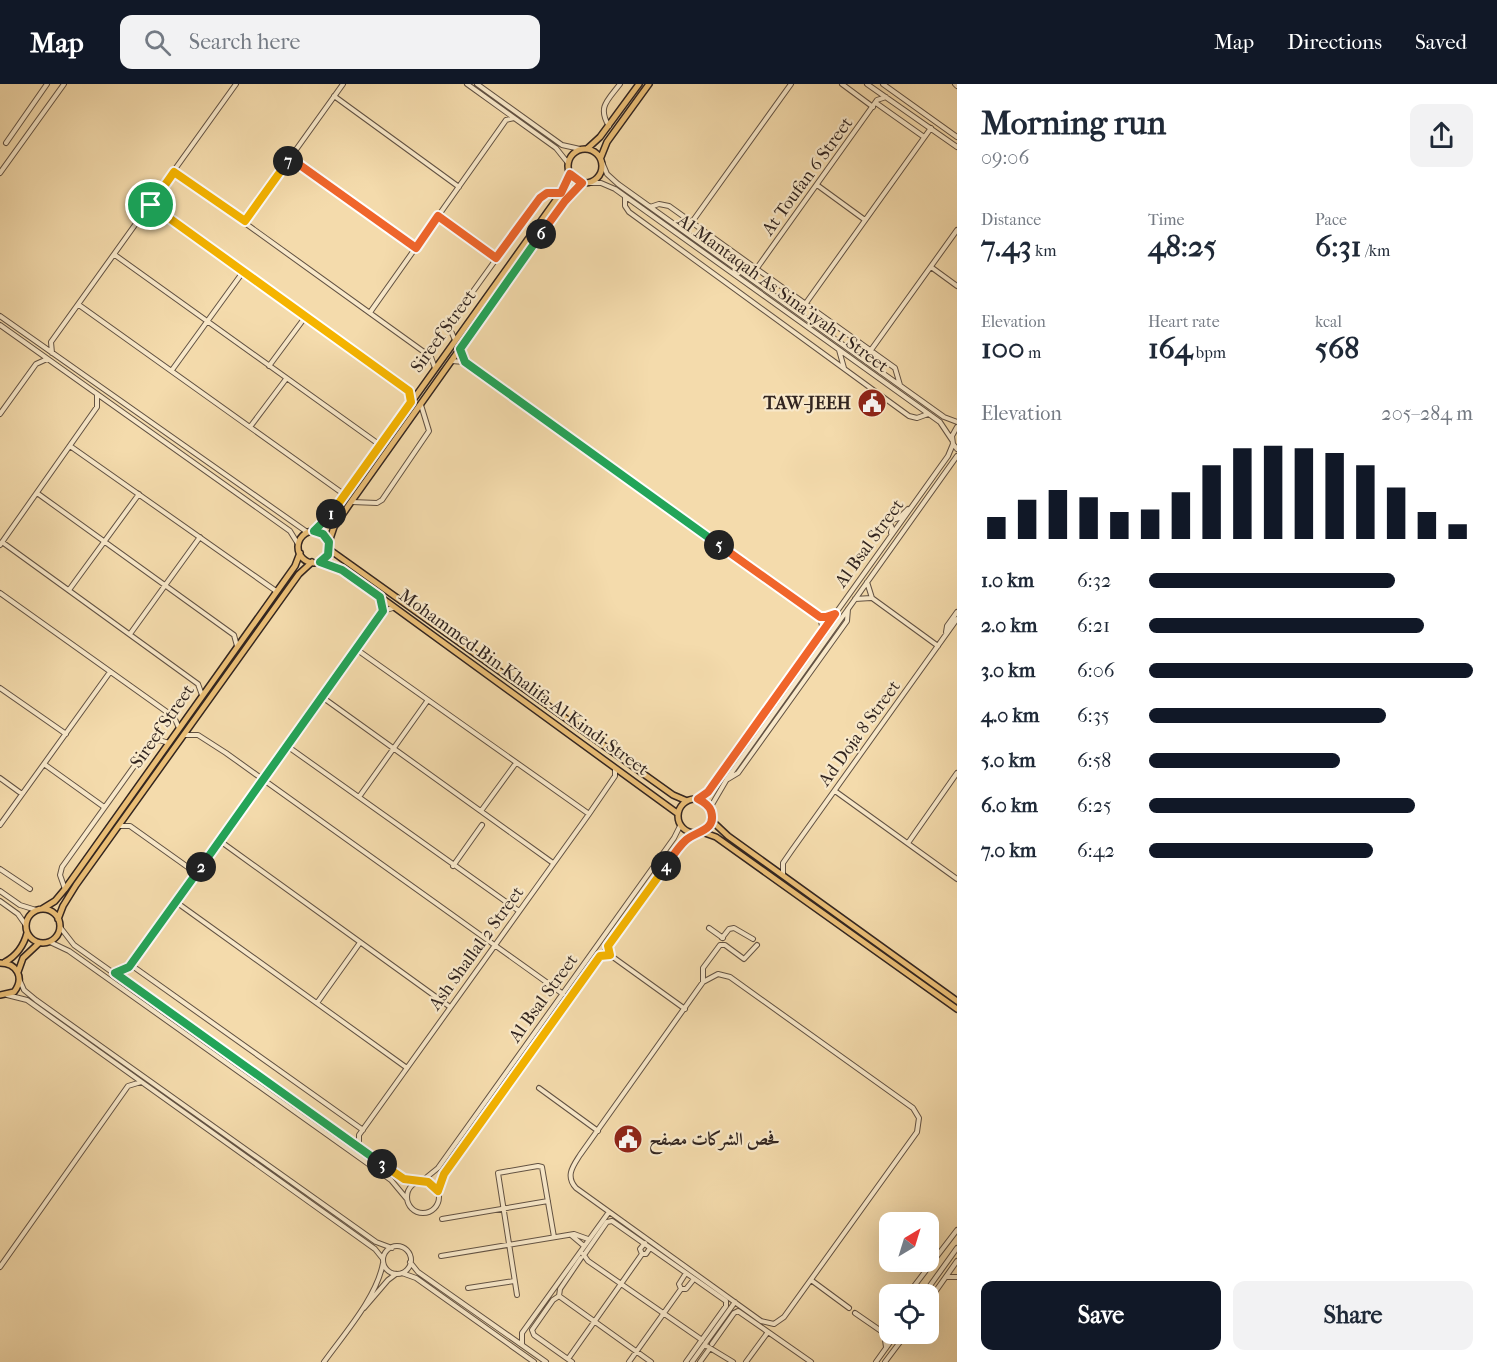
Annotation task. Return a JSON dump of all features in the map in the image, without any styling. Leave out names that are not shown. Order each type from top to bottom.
[{"type":"main road","points":[[639,84],[609,126],[588,148],[580,149],[572,154],[568,164],[570,174],[585,183],[601,173],[607,142],[649,84]]},
{"type":"main road","points":[[588,148],[602,160]]},
{"type":"main road","name":"Sireef Street","points":[[310,531],[326,520],[345,495],[561,193],[570,174]]},
{"type":"main road","name":"Sireef Street","points":[[329,542],[334,526],[565,201],[585,183]]},
{"type":"main road","points":[[310,531],[323,534],[329,542],[330,550],[320,562],[312,562],[300,553],[298,544],[310,531]]},
{"type":"main road","name":"Mohammed Bin Khalifa Al Kindi Street","points":[[330,550],[673,795],[687,801]]},
{"type":"main road","name":"Sireef Street","points":[[39,910],[55,902],[65,889],[295,566],[300,553]]},
{"type":"main road","name":"Sireef Street","points":[[58,919],[70,894],[299,574],[312,562]]},
{"type":"main road","name":"Mohammed Bin Khalifa Al Kindi Street","points":[[320,562],[342,570],[614,764],[677,813]]},
{"type":"main road","points":[[957,1001],[721,831],[712,820],[710,808],[698,799],[687,801],[677,813],[680,826],[693,834],[702,832],[716,837],[957,1009]]},
{"type":"main road","points":[[702,832],[712,820]]},
{"type":"main road","points":[[39,910],[52,912],[58,919],[60,927],[57,936],[50,942],[39,943],[32,940],[27,933],[25,924],[27,918],[39,910]]},
{"type":"main road","points":[[2,963],[16,954],[25,942],[27,933]]},
{"type":"main road","points":[[18,972],[23,958],[39,943]]},
{"type":"main road","points":[[2,963],[13,966],[18,972],[20,981],[14,992],[2,996]]},
{"type":"street","points":[[6,143],[47,84]]},
{"type":"street","points":[[0,173],[64,84]]},
{"type":"street","points":[[41,345],[51,342],[79,305],[236,84]]},
{"type":"street","points":[[245,221],[343,84]]},
{"type":"street","points":[[467,84],[556,148],[568,164]]},
{"type":"street","points":[[477,84],[562,145],[580,149]]},
{"type":"street","points":[[609,126],[603,117],[603,107],[620,84]]},
{"type":"street","points":[[692,222],[790,84]]},
{"type":"street","points":[[842,84],[875,103],[924,138]]},
{"type":"street","points":[[867,84],[957,147]]},
{"type":"street","points":[[886,86],[957,137]]},
{"type":"street","points":[[875,103],[877,91]]},
{"type":"street","points":[[334,96],[459,187]]},
{"type":"street","points":[[875,103],[886,98]]},
{"type":"street","name":"At Toufan 6 Street","points":[[758,268],[875,103]]},
{"type":"street","points":[[503,110],[506,120]]},
{"type":"street","points":[[371,311],[506,120],[514,118]]},
{"type":"street","points":[[806,303],[931,128]]},
{"type":"street","points":[[290,158],[416,248]]},
{"type":"street","name":"Al Mantaqah As Sina'iyah 1 Street","points":[[602,160],[611,178],[900,386],[957,424]]},
{"type":"street","points":[[174,172],[371,311],[431,357],[444,356]]},
{"type":"street","name":"Al Mantaqah As Sina'iyah 1 Street","points":[[585,183],[607,185],[625,196],[929,414],[944,426],[957,449]]},
{"type":"street","points":[[817,185],[865,220]]},
{"type":"street","points":[[455,340],[451,331],[451,322],[496,258],[540,198],[547,193],[561,193]]},
{"type":"street","points":[[625,196],[626,209],[634,216],[845,370],[911,417],[929,414]]},
{"type":"street","points":[[151,205],[409,391],[411,402]]},
{"type":"street","points":[[650,207],[664,205],[758,268],[895,368],[900,386]]},
{"type":"street","points":[[438,216],[496,258]]},
{"type":"street","points":[[871,350],[957,230]]},
{"type":"street","points":[[115,255],[380,445]]},
{"type":"street","points":[[931,267],[957,286]]},
{"type":"street","points":[[172,370],[243,272]]},
{"type":"street","points":[[79,305],[345,495]]},
{"type":"street","points":[[0,316],[310,531]]},
{"type":"street","points":[[269,366],[306,316]]},
{"type":"street","points":[[0,325],[290,531],[298,544]]},
{"type":"street","points":[[51,342],[52,353]]},
{"type":"street","points":[[460,349],[465,362]]},
{"type":"street","points":[[838,349],[845,370]]},
{"type":"street","points":[[36,351],[36,364]]},
{"type":"street","points":[[431,357],[435,368]]},
{"type":"street","points":[[0,414],[36,364],[47,359]]},
{"type":"street","points":[[452,361],[465,362],[820,617],[835,614]]},
{"type":"street","points":[[250,427],[286,379]]},
{"type":"street","points":[[409,391],[420,388]]},
{"type":"street","points":[[97,395],[97,407],[1,544],[69,590],[198,684],[202,695]]},
{"type":"street","points":[[97,407],[108,403]]},
{"type":"street","points":[[351,502],[377,503],[394,482],[429,433],[421,404]]},
{"type":"street","name":"Al Bsal Street","points":[[698,799],[708,792],[948,456],[957,424]]},
{"type":"street","points":[[70,446],[276,591]]},
{"type":"street","name":"Al Bsal Street","points":[[710,808],[727,779],[957,456]]},
{"type":"street","points":[[37,493],[234,635],[237,647]]},
{"type":"street","points":[[69,590],[139,494]]},
{"type":"street","points":[[890,537],[892,528],[889,521],[899,519],[912,507]]},
{"type":"street","points":[[130,634],[200,537]]},
{"type":"street","points":[[867,582],[872,598],[938,646]]},
{"type":"street","points":[[0,593],[174,717],[179,728]]},
{"type":"street","points":[[380,597],[383,611]]},
{"type":"street","points":[[854,600],[872,598]]},
{"type":"street","points":[[128,982],[130,966],[383,611],[395,608]]},
{"type":"street","points":[[947,634],[947,626],[957,612]]},
{"type":"street","points":[[820,617],[823,630]]},
{"type":"street","name":"Ad Doja 8 Street","points":[[783,863],[957,620]]},
{"type":"street","points":[[234,635],[246,634]]},
{"type":"street","points":[[357,649],[589,814]]},
{"type":"street","points":[[0,825],[110,672]]},
{"type":"street","points":[[198,684],[211,683]]},
{"type":"street","points":[[0,688],[66,734]]},
{"type":"street","points":[[322,697],[554,863]]},
{"type":"street","points":[[359,797],[428,700]]},
{"type":"street","points":[[174,717],[187,717]]},
{"type":"street","points":[[192,724],[198,735],[563,994]]},
{"type":"street","points":[[184,735],[198,735]]},
{"type":"street","points":[[65,889],[60,875],[62,867],[104,807],[150,744],[159,740],[169,743]]},
{"type":"street","points":[[287,746],[519,911]]},
{"type":"street","points":[[481,811],[516,763]]},
{"type":"street","points":[[44,764],[104,807]]},
{"type":"street","points":[[614,764],[615,776],[626,774]]},
{"type":"street","points":[[908,843],[957,773]]},
{"type":"street","name":"Ash Shallal 2 Street","points":[[359,1135],[615,776]]},
{"type":"street","points":[[0,778],[22,794]]},
{"type":"street","points":[[835,791],[957,879]]},
{"type":"street","points":[[127,815],[130,826]]},
{"type":"street","points":[[453,866],[482,825]]},
{"type":"street","points":[[119,826],[130,826],[196,873]]},
{"type":"street","name":"Al Bsal Street","points":[[420,1181],[438,1168],[674,838],[680,826]]},
{"type":"street","name":"Al Bsal Street","points":[[438,1191],[444,1174],[682,844],[693,834]]},
{"type":"street","points":[[220,841],[359,944],[450,1007]]},
{"type":"street","points":[[771,867],[783,863],[783,876]]},
{"type":"street","points":[[0,869],[30,890]]},
{"type":"street","points":[[0,891],[20,905],[39,910]]},
{"type":"street","points":[[0,901],[18,914],[25,924]]},
{"type":"street","points":[[176,902],[407,1068]]},
{"type":"street","points":[[50,942],[69,951],[391,1180],[414,1211],[429,1212],[439,1201],[438,1191],[434,1186],[402,1178],[75,945],[60,927]]},
{"type":"street","points":[[709,928],[722,938]]},
{"type":"street","points":[[703,982],[704,967],[722,945],[722,938],[729,929],[734,928],[753,939]]},
{"type":"street","points":[[316,1003],[359,944]]},
{"type":"street","points":[[722,945],[744,959],[757,945]]},
{"type":"street","points":[[608,946],[610,955]]},
{"type":"street","points":[[600,956],[610,955],[685,1009]]},
{"type":"street","points":[[115,973],[130,966]]},
{"type":"street","points":[[130,966],[363,1130]]},
{"type":"street","points":[[702,973],[710,977]]},
{"type":"street","points":[[722,974],[730,977],[913,1108],[919,1118],[917,1132],[811,1281],[777,1323],[764,1322],[735,1302],[576,1188],[570,1177],[571,1168],[685,1009],[703,982],[710,977],[722,974]]},
{"type":"street","points":[[20,981],[24,990],[36,1000],[376,1242],[392,1248],[403,1248],[409,1254],[409,1267],[388,1280],[358,1315],[324,1362]]},
{"type":"street","points":[[2,996],[27,1000],[375,1249],[388,1271],[416,1278],[534,1362]]},
{"type":"street","points":[[127,1072],[128,1086]]},
{"type":"street","points":[[0,1267],[128,1086],[141,1082]]},
{"type":"street","points":[[539,1088],[597,1131]]},
{"type":"street","points":[[347,1139],[359,1135],[359,1148]]},
{"type":"street","points":[[517,1295],[498,1174],[528,1167],[543,1168],[554,1237]]},
{"type":"street","points":[[406,1198],[411,1186],[420,1181]]},
{"type":"street","points":[[442,1219],[548,1201]]},
{"type":"street","points":[[572,1362],[532,1332],[553,1300],[559,1296],[560,1290],[588,1239],[609,1212]]},
{"type":"street","points":[[510,1336],[522,1333],[610,1221],[687,1273],[727,1304],[692,1362]]},
{"type":"street","points":[[916,1284],[957,1230]]},
{"type":"street","points":[[441,1256],[578,1234],[588,1239]]},
{"type":"street","points":[[571,1235],[584,1246]]},
{"type":"street","points":[[642,1254],[640,1250],[645,1244]]},
{"type":"street","points":[[358,1315],[381,1276],[386,1252],[392,1248]]},
{"type":"street","points":[[568,1359],[642,1254],[646,1254],[650,1248]]},
{"type":"street","points":[[931,1284],[957,1248]]},
{"type":"street","points":[[581,1255],[733,1362]]},
{"type":"street","points":[[410,1262],[418,1272],[546,1362]]},
{"type":"street","points":[[946,1277],[957,1275],[957,1262]]},
{"type":"street","points":[[939,1287],[957,1262]]},
{"type":"street","points":[[681,1289],[679,1284],[687,1273]]},
{"type":"street","points":[[629,1362],[681,1289],[686,1289],[694,1279]]},
{"type":"street","points":[[468,1288],[514,1281]]},
{"type":"street","points":[[811,1281],[849,1308]]},
{"type":"street","points":[[559,1296],[651,1362]]},
{"type":"street","points":[[686,1362],[705,1342],[735,1302]]},
{"type":"street","points":[[700,1362],[737,1311],[811,1362]]},
{"type":"street","points":[[855,1312],[879,1329]]},
{"type":"street","points":[[746,1362],[768,1332]]},
{"type":"street","points":[[522,1333],[523,1346]]},
{"type":"street","points":[[885,1344],[886,1348]]},
{"type":"street","points":[[876,1362],[889,1344]]},
{"type":"street","points":[[885,1362],[898,1344]]},
{"type":"street","points":[[798,1362],[802,1356]]},
{"type":"place","name":"TAW-JEEH","points":[[872,403]]},
{"type":"place","name":"فحص الشركات مصفح","points":[[628,1139]]},
{"type":"route","points":[[290,158],[416,248],[438,216],[496,258],[540,198],[547,193],[561,193],[570,174],[582,183],[565,201],[460,349],[465,362],[820,617],[835,614],[708,792],[698,799],[710,808],[712,820],[710,825],[702,832],[693,834],[682,844],[608,946],[610,955],[600,956],[444,1174],[438,1191],[428,1182],[404,1179],[399,1176],[115,973],[123,972],[131,965],[383,611],[380,597],[342,570],[320,562],[328,555],[330,546],[327,537],[319,531],[314,531],[326,520],[411,402],[409,391],[151,205],[174,172],[245,221],[290,158]]}]
